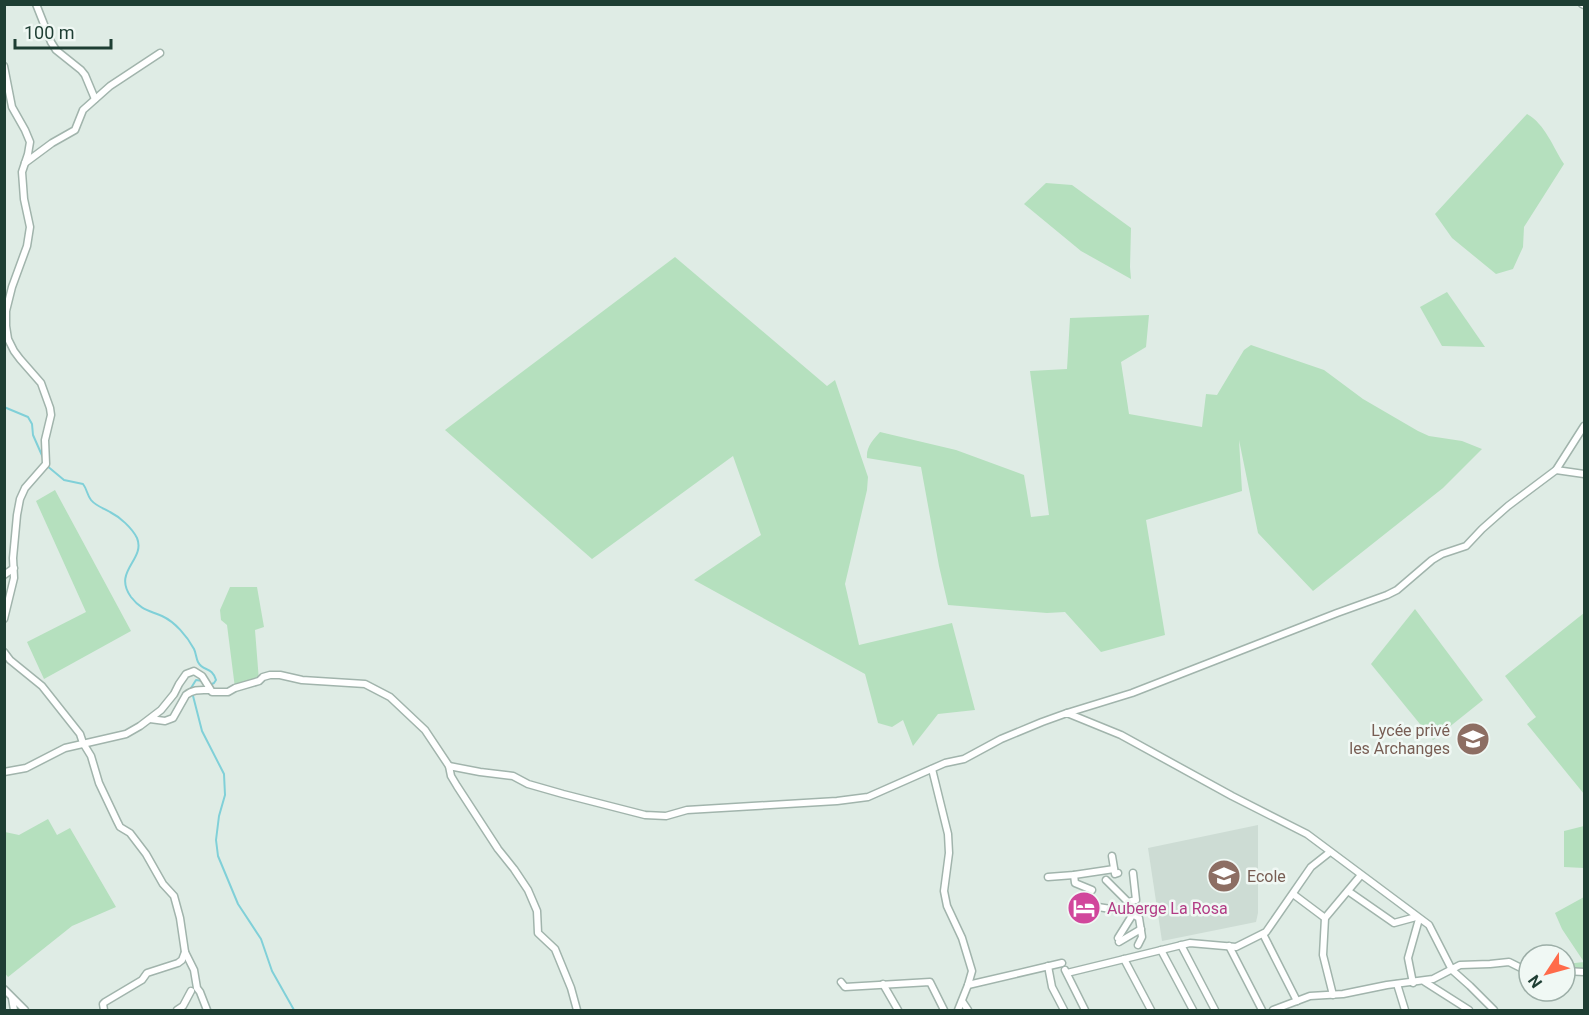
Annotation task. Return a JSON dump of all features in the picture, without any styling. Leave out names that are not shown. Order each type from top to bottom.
[{"type":"street","points":[[36,4],[51,42],[56,50],[85,75],[95,99]]},
{"type":"street","points":[[25,164],[52,143],[75,130],[83,110],[110,86],[160,53]]},
{"type":"street","points":[[4,66],[12,107],[30,142],[22,172],[24,199],[30,227],[27,246],[6,311],[6,326],[8,339],[20,359],[41,383],[51,416],[45,440],[46,464],[25,488],[20,499],[13,558],[14,578],[4,619]]},
{"type":"street","points":[[448,766],[513,776],[528,784],[645,815],[659,816],[687,810],[855,800],[949,762],[964,759],[1001,739],[1042,722],[1132,693],[1397,590],[1432,560],[1466,546],[1508,506],[1556,470],[1584,426]]},
{"type":"street","points":[[1556,470],[1584,474]]},
{"type":"street","points":[[4,575],[14,568]]},
{"type":"street","points":[[4,652],[10,660],[42,686],[80,734],[91,756],[99,783],[120,827],[130,832],[163,884],[174,896],[185,952],[194,969],[197,988],[207,1011]]},
{"type":"street","points":[[4,772],[26,768],[64,748],[126,734],[161,710],[170,701],[186,675],[194,671],[198,672],[207,683],[209,690]]},
{"type":"street","points":[[150,719],[165,721],[173,718],[189,692],[198,689],[228,692],[270,675],[302,680],[365,684],[390,697],[425,730],[448,766],[457,786],[528,890],[537,911],[538,933],[555,950],[571,988],[577,1011]]},
{"type":"street","points":[[1067,713],[1121,735],[1307,834],[1429,925],[1452,970],[1494,1011]]},
{"type":"street","points":[[932,769],[948,834],[949,853],[944,891],[947,906],[962,938],[972,971],[958,1011]]},
{"type":"street","points":[[1067,973],[1190,943],[1236,947],[1266,932],[1311,867],[1330,852]]},
{"type":"street","points":[[1048,877],[1116,871],[1111,859]]},
{"type":"street","points":[[1128,902],[1136,900],[1132,873]]},
{"type":"street","points":[[1074,875],[1075,883],[1092,890]]},
{"type":"street","points":[[1333,995],[1323,955],[1325,918],[1361,875]]},
{"type":"street","points":[[1106,880],[1128,902],[1131,913],[1122,941],[1141,929]]},
{"type":"street","points":[[1348,891],[1394,923],[1418,918]]},
{"type":"street","points":[[1293,894],[1325,918]]},
{"type":"street","points":[[1092,906],[1131,913],[1139,918],[1142,937],[1138,945]]},
{"type":"street","points":[[1413,982],[1408,958],[1418,918]]},
{"type":"street","points":[[1263,934],[1297,1001]]},
{"type":"street","points":[[1181,945],[1215,1011]]},
{"type":"street","points":[[1229,946],[1262,1011]]},
{"type":"street","points":[[1161,950],[1193,1011]]},
{"type":"street","points":[[104,1011],[105,1002],[142,980],[147,974],[178,963],[185,952]]},
{"type":"street","points":[[1124,959],[1151,1011]]},
{"type":"street","points":[[968,985],[1061,962],[1084,1011]]},
{"type":"street","points":[[1273,1011],[1310,996],[1333,995],[1433,980],[1460,965],[1509,962],[1517,966]]},
{"type":"street","points":[[1048,966],[1052,987],[1064,1011]]},
{"type":"street","points":[[1425,981],[1469,1011]]},
{"type":"street","points":[[841,982],[844,987],[930,982],[944,1011]]},
{"type":"street","points":[[884,984],[898,1011]]},
{"type":"street","points":[[1397,984],[1405,1011]]},
{"type":"street","points":[[4,989],[25,1011]]},
{"type":"street","points":[[177,1011],[183,1006],[191,991]]},
{"type":"street","points":[[12,997],[14,1011]]},
{"type":"street","points":[[962,1001],[968,1011]]},
{"type":"shaded area","points":[[1258,825],[1258,913],[1256,922],[1162,941],[1148,848]]},
{"type":"green space","points":[[1527,114],[1544,130],[1564,164],[1524,227],[1523,247],[1513,269],[1496,274],[1452,238],[1435,214]]},
{"type":"green space","points":[[1046,183],[1072,185],[1131,228],[1131,279],[1081,251],[1024,204]]},
{"type":"green space","points":[[675,257],[827,386],[835,380],[868,477],[845,584],[859,645],[952,623],[975,710],[938,714],[913,746],[903,720],[892,727],[878,723],[865,674],[694,580],[761,535],[733,456],[592,559],[445,430]]},
{"type":"green space","points":[[1447,292],[1485,347],[1442,346],[1420,307]]},
{"type":"green space","points":[[1149,315],[1146,347],[1121,362],[1129,414],[1202,427],[1206,394],[1217,395],[1244,350],[1251,345],[1324,370],[1363,399],[1429,436],[1462,441],[1482,449],[1443,488],[1313,591],[1258,533],[1239,440],[1242,491],[1146,520],[1165,635],[1101,652],[1065,612],[1047,613],[948,605],[921,467],[867,458],[873,441],[880,432],[956,450],[1024,475],[1031,517],[1049,515],[1030,371],[1067,369],[1070,318]]},
{"type":"green space","points":[[55,490],[131,631],[44,679],[27,642],[86,612],[36,501]]},
{"type":"green space","points":[[230,587],[257,587],[264,627],[255,630],[259,681],[235,688],[227,625],[221,620],[220,610]]},
{"type":"green space","points":[[1415,609],[1483,700],[1433,740],[1371,664]]},
{"type":"green space","points":[[1584,613],[1584,794],[1527,724],[1536,717],[1505,676]]},
{"type":"green space","points":[[48,819],[57,835],[70,828],[116,907],[72,926],[8,977],[4,972],[5,832],[19,835]]},
{"type":"green space","points":[[1584,826],[1584,868],[1564,867],[1564,831]]},
{"type":"green space","points":[[1584,897],[1584,962],[1577,952],[1577,943],[1571,943],[1555,913]]},
{"type":"green space","points":[[1584,962],[1584,972],[1577,972],[1577,963]]},
{"type":"waterway","points":[[4,407],[28,417],[44,460]]},
{"type":"waterway","points":[[46,465],[64,480],[83,484],[93,502],[118,517],[132,530],[139,546],[127,573],[126,588],[138,605],[167,619],[184,634],[194,649],[200,665],[210,671],[216,680],[208,684]]},
{"type":"waterway","points":[[203,681],[196,680],[191,688],[202,731],[224,774],[225,795],[216,840],[218,856],[238,904],[261,939],[272,971],[294,1010]]},
{"type":"place","name":"Lycée privé les Archanges","points":[[1473,739]]},
{"type":"place","name":"Ecole","points":[[1224,876]]},
{"type":"place","name":"Auberge La Rosa","points":[[1084,908]]}]
